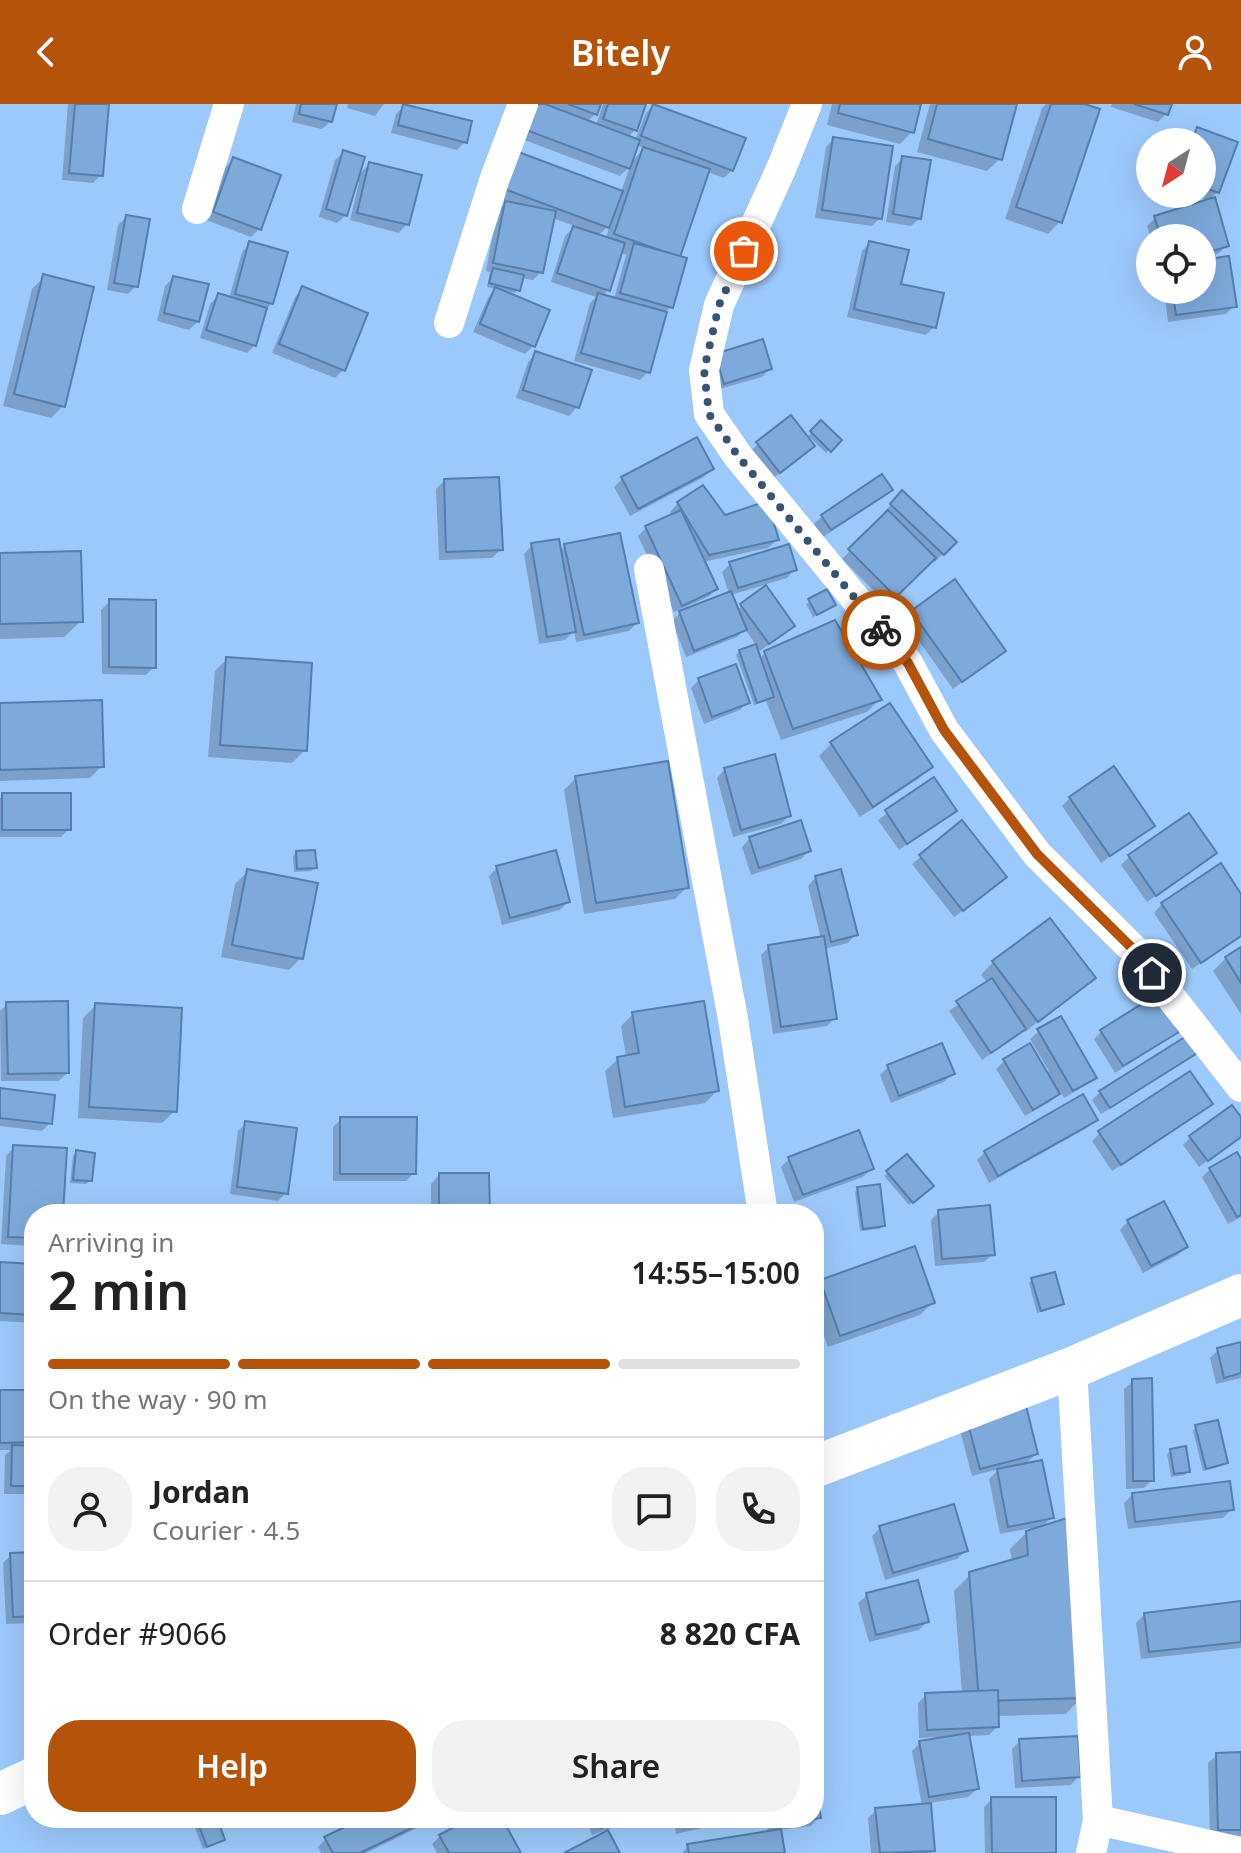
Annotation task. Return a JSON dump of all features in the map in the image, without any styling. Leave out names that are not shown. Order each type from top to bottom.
[{"type":"street","points":[[197,209],[229,104]]},
{"type":"street","points":[[449,323],[495,178],[523,104]]},
{"type":"street","points":[[807,104],[719,305],[704,370],[709,414],[738,456],[908,663],[944,730],[1037,854],[1134,950],[1241,1087]]},
{"type":"street","points":[[649,569],[733,1019],[761,1204]]},
{"type":"street","points":[[824,1456],[1072,1368],[1241,1295]]},
{"type":"street","points":[[1072,1368],[1098,1820],[1091,1853]]},
{"type":"street","points":[[0,1794],[24,1783]]},
{"type":"street","points":[[1098,1820],[1241,1852]]},
{"type":"building","points":[[75,104],[109,104],[103,176],[69,173]]},
{"type":"building","points":[[301,104],[337,104],[332,122],[299,114]]},
{"type":"building","points":[[403,104],[472,121],[467,143],[398,125]]},
{"type":"building","points":[[527,104],[545,104],[640,140],[630,169],[518,127]]},
{"type":"building","points":[[568,104],[601,104],[597,115]]},
{"type":"building","points":[[608,104],[646,104],[637,131],[603,119]]},
{"type":"building","points":[[653,104],[746,138],[733,171],[641,136]]},
{"type":"building","points":[[840,104],[921,104],[914,133],[838,113]]},
{"type":"building","points":[[937,104],[1017,104],[1002,160],[928,139]]},
{"type":"building","points":[[1051,104],[1085,104],[1100,109],[1062,223],[1016,207]]},
{"type":"building","points":[[1134,104],[1172,104],[1168,115]]},
{"type":"building","points":[[1216,134],[1238,142],[1219,193],[1216,192]]},
{"type":"building","points":[[833,137],[893,146],[882,219],[822,210]]},
{"type":"building","points":[[643,147],[710,169],[680,257],[614,234]]},
{"type":"building","points":[[343,150],[365,157],[347,216],[326,209]]},
{"type":"building","points":[[513,150],[623,191],[609,228],[499,187]]},
{"type":"building","points":[[902,156],[931,160],[921,219],[893,214]]},
{"type":"building","points":[[233,157],[281,175],[261,230],[213,212]]},
{"type":"building","points":[[369,162],[422,175],[409,225],[357,213]]},
{"type":"building","points":[[1216,200],[1229,246],[1216,250],[1216,224],[1157,224],[1154,216],[1180,208],[1216,208]]},
{"type":"building","points":[[505,201],[556,211],[543,273],[493,263]]},
{"type":"building","points":[[126,215],[150,219],[138,287],[114,283]]},
{"type":"building","points":[[573,226],[625,243],[610,291],[557,273]]},
{"type":"building","points":[[249,241],[288,252],[273,304],[235,294]]},
{"type":"building","points":[[869,241],[909,250],[901,284],[944,293],[936,328],[854,309]]},
{"type":"building","points":[[634,243],[687,258],[673,308],[620,293]]},
{"type":"building","points":[[1229,256],[1237,307],[1176,315],[1174,304],[1216,304],[1216,258]]},
{"type":"building","points":[[493,268],[524,275],[520,291],[489,283]]},
{"type":"building","points":[[43,274],[94,287],[65,407],[14,394]]},
{"type":"building","points":[[173,276],[209,284],[199,322],[164,313]]},
{"type":"building","points":[[302,286],[368,313],[345,371],[279,344]]},
{"type":"building","points":[[495,287],[550,310],[535,347],[480,324]]},
{"type":"building","points":[[218,293],[267,308],[256,346],[206,330]]},
{"type":"building","points":[[598,293],[667,312],[650,373],[581,353]]},
{"type":"building","points":[[763,339],[772,369],[724,384],[715,354]]},
{"type":"building","points":[[535,351],[592,370],[579,408],[523,390]]},
{"type":"building","points":[[791,415],[815,446],[780,473],[756,442]]},
{"type":"building","points":[[821,420],[842,440],[831,452],[810,431]]},
{"type":"building","points":[[697,437],[714,469],[638,509],[621,477]]},
{"type":"building","points":[[882,474],[893,490],[831,530],[821,515]]},
{"type":"building","points":[[499,477],[503,550],[446,552],[444,479]]},
{"type":"building","points":[[703,485],[725,515],[767,501],[779,540],[709,555],[677,502]]},
{"type":"building","points":[[902,490],[957,542],[944,555],[890,504]]},
{"type":"building","points":[[681,510],[718,589],[682,606],[645,526]]},
{"type":"building","points":[[888,510],[936,558],[896,597],[848,549]]},
{"type":"building","points":[[620,533],[639,623],[584,635],[564,544]]},
{"type":"building","points":[[559,539],[576,632],[547,637],[531,543]]},
{"type":"building","points":[[789,544],[797,570],[738,588],[729,562]]},
{"type":"building","points":[[81,551],[83,622],[0,624],[0,553]]},
{"type":"building","points":[[955,579],[1006,651],[962,682],[911,611]]},
{"type":"building","points":[[766,585],[795,626],[769,644],[740,604]]},
{"type":"building","points":[[827,589],[836,605],[817,615],[808,599]]},
{"type":"building","points":[[731,591],[747,630],[694,651],[679,611]]},
{"type":"building","points":[[109,599],[156,600],[156,668],[109,667]]},
{"type":"building","points":[[835,620],[882,700],[793,729],[764,651]]},
{"type":"building","points":[[756,644],[774,697],[757,703],[739,650]]},
{"type":"building","points":[[226,657],[312,663],[307,751],[220,745]]},
{"type":"building","points":[[736,664],[750,703],[712,717],[698,678]]},
{"type":"building","points":[[102,700],[104,767],[0,770],[0,703]]},
{"type":"building","points":[[890,703],[933,767],[873,807],[830,742]]},
{"type":"building","points":[[775,754],[791,816],[741,830],[724,768]]},
{"type":"building","points":[[668,761],[689,888],[596,903],[575,776]]},
{"type":"building","points":[[1114,766],[1155,826],[1110,856],[1069,797]]},
{"type":"building","points":[[934,777],[957,811],[907,844],[885,810]]},
{"type":"building","points":[[2,793],[71,793],[71,830],[2,830]]},
{"type":"building","points":[[1189,813],[1217,853],[1156,896],[1128,855]]},
{"type":"building","points":[[801,820],[811,851],[759,868],[749,837]]},
{"type":"building","points":[[962,820],[1007,877],[963,911],[919,855]]},
{"type":"building","points":[[315,850],[317,868],[297,869],[296,851]]},
{"type":"building","points":[[556,850],[570,902],[510,918],[496,866]]},
{"type":"building","points":[[1221,863],[1241,894],[1241,936],[1201,963],[1161,903]]},
{"type":"building","points":[[247,869],[318,883],[303,959],[232,945]]},
{"type":"building","points":[[841,869],[858,935],[831,942],[815,876]]},
{"type":"building","points":[[1050,918],[1096,978],[1038,1022],[992,961]]},
{"type":"building","points":[[824,936],[837,1019],[781,1027],[768,945]]},
{"type":"building","points":[[1241,947],[1241,983],[1225,957]]},
{"type":"building","points":[[992,978],[1026,1029],[991,1053],[956,1001]]},
{"type":"building","points":[[1156,995],[1179,1032],[1123,1066],[1100,1030]]},
{"type":"building","points":[[68,1001],[69,1073],[8,1074],[6,1002]]},
{"type":"building","points":[[704,1001],[719,1091],[625,1107],[617,1057],[639,1053],[632,1012]]},
{"type":"building","points":[[95,1003],[182,1008],[177,1112],[89,1107]]},
{"type":"building","points":[[1061,1016],[1097,1078],[1073,1091],[1037,1029]]},
{"type":"building","points":[[1188,1035],[1199,1052],[1110,1108],[1099,1091]]},
{"type":"building","points":[[942,1043],[955,1074],[899,1096],[887,1065]]},
{"type":"building","points":[[1030,1043],[1060,1094],[1033,1110],[1003,1059]]},
{"type":"building","points":[[1190,1071],[1213,1104],[1121,1165],[1098,1131]]},
{"type":"building","points":[[0,1088],[55,1095],[52,1124],[0,1118]]},
{"type":"building","points":[[1083,1094],[1098,1120],[998,1176],[984,1151]]},
{"type":"building","points":[[1232,1105],[1241,1117],[1241,1137],[1208,1161],[1189,1136]]},
{"type":"building","points":[[340,1117],[417,1117],[416,1174],[340,1174]]},
{"type":"building","points":[[245,1121],[297,1128],[288,1194],[237,1187]]},
{"type":"building","points":[[859,1130],[874,1169],[803,1195],[788,1157]]},
{"type":"building","points":[[13,1145],[67,1148],[64,1204],[24,1204],[24,1238],[8,1237]]},
{"type":"building","points":[[76,1150],[95,1153],[92,1181],[73,1180]]},
{"type":"building","points":[[1237,1152],[1241,1159],[1241,1215],[1237,1217],[1209,1168]]},
{"type":"building","points":[[907,1154],[934,1186],[913,1203],[886,1171]]},
{"type":"building","points":[[439,1173],[489,1173],[490,1204],[439,1204]]},
{"type":"building","points":[[880,1184],[885,1226],[863,1229],[857,1187]]},
{"type":"building","points":[[1164,1201],[1188,1247],[1151,1266],[1127,1220]]},
{"type":"building","points":[[990,1205],[995,1255],[942,1259],[938,1210]]},
{"type":"building","points":[[915,1246],[935,1303],[840,1336],[824,1291],[824,1279]]},
{"type":"building","points":[[0,1262],[24,1263],[24,1314],[0,1313]]},
{"type":"building","points":[[1055,1272],[1064,1304],[1041,1311],[1031,1278]]},
{"type":"building","points":[[1241,1342],[1241,1373],[1224,1378],[1217,1348]]},
{"type":"building","points":[[1152,1378],[1154,1481],[1133,1481],[1132,1379]]},
{"type":"building","points":[[0,1390],[24,1390],[24,1442],[0,1443]]},
{"type":"building","points":[[1024,1398],[1038,1454],[980,1469],[965,1413]]},
{"type":"building","points":[[1218,1420],[1228,1463],[1206,1469],[1195,1425]]},
{"type":"building","points":[[12,1445],[24,1446],[24,1486],[11,1486]]},
{"type":"building","points":[[1186,1446],[1190,1472],[1174,1474],[1170,1449]]},
{"type":"building","points":[[1042,1460],[1054,1518],[1008,1527],[997,1469]]},
{"type":"building","points":[[1230,1481],[1234,1510],[1135,1522],[1132,1493]]},
{"type":"building","points":[[954,1504],[968,1551],[893,1573],[879,1526]]},
{"type":"building","points":[[1070,1517],[1084,1698],[979,1701],[969,1572],[1028,1555],[1026,1531]]},
{"type":"building","points":[[24,1552],[24,1616],[13,1617],[10,1553]]},
{"type":"building","points":[[918,1580],[929,1622],[876,1635],[866,1593]]},
{"type":"building","points":[[1241,1601],[1241,1642],[1149,1652],[1144,1613]]},
{"type":"building","points":[[998,1690],[999,1727],[927,1730],[925,1693]]},
{"type":"building","points":[[969,1733],[979,1789],[929,1797],[919,1741]]},
{"type":"building","points":[[1078,1736],[1081,1777],[1022,1781],[1019,1739]]},
{"type":"building","points":[[1241,1752],[1241,1830],[1218,1830],[1216,1753]]},
{"type":"building","points":[[991,1797],[1056,1797],[1056,1853],[992,1853]]},
{"type":"building","points":[[931,1803],[935,1851],[880,1853],[875,1808]]},
{"type":"building","points":[[200,1828],[221,1828],[225,1840],[207,1847]]},
{"type":"building","points":[[342,1828],[412,1828],[360,1853],[333,1853],[324,1837]]},
{"type":"building","points":[[452,1828],[507,1828],[521,1853],[449,1853],[439,1835]]},
{"type":"building","points":[[781,1829],[785,1853],[689,1853],[687,1844]]},
{"type":"building","points":[[608,1830],[620,1853],[564,1853]]},
{"type":"way so far","points":[[744,251],[719,305],[704,370],[709,414],[738,456],[881,630]]},
{"type":"route","points":[[881,630],[908,663],[944,730],[1037,854],[1134,950],[1152,973]]}]
